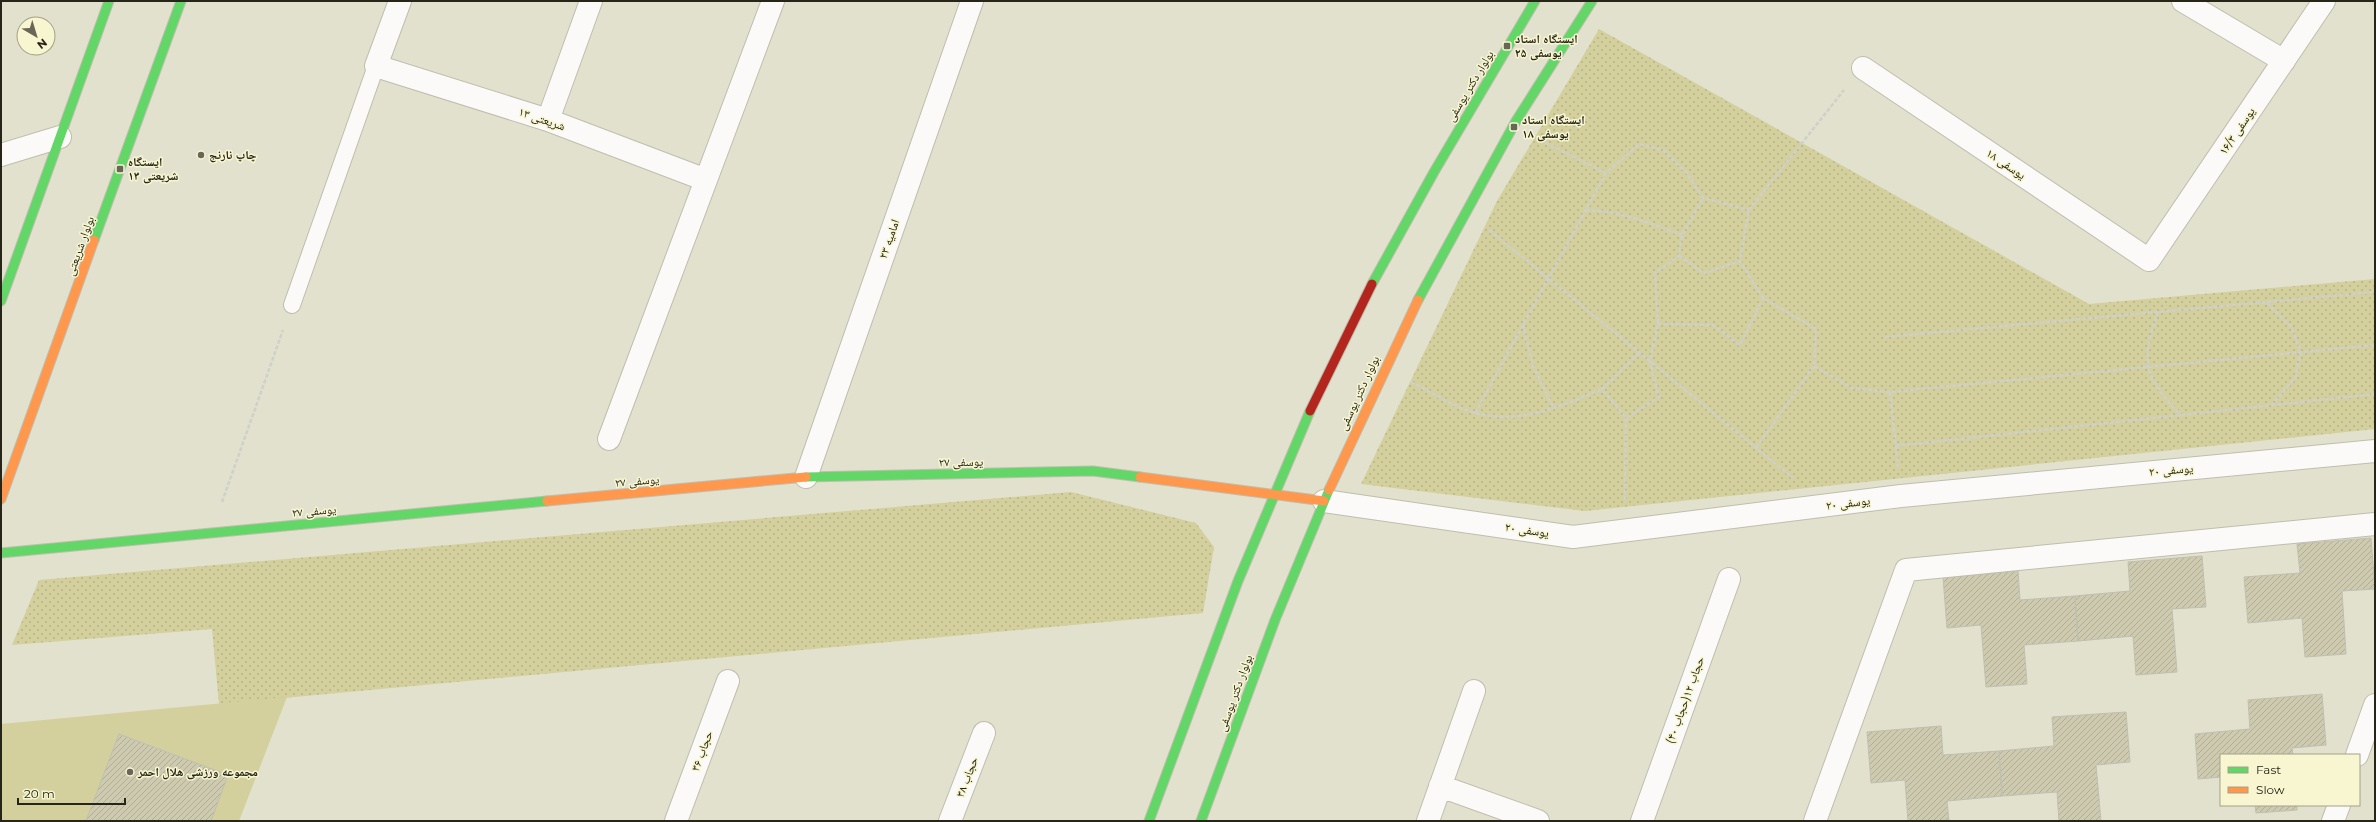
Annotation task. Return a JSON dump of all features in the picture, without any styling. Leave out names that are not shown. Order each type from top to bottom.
[{"type":"street","points":[[1,301],[109,1]]},
{"type":"street","name":"بولوار شریعتی","points":[[1,499],[181,1]]},
{"type":"street","points":[[376,66],[400,1]]},
{"type":"street","points":[[548,120],[591,1]]},
{"type":"street","points":[[609,439],[773,1]]},
{"type":"street","name":"امامیه ۲۳","points":[[806,477],[972,1]]},
{"type":"street","name":"بولوار دکتر یوسفی","points":[[1149,821],[1223,620],[1275,495],[1340,348],[1433,169],[1535,1]]},
{"type":"street","name":"بولوار دکتر یوسفی","points":[[1200,821],[1268,637],[1324,502],[1384,368],[1466,211],[1514,127],[1592,1]]},
{"type":"street","points":[[2183,1],[2284,62]]},
{"type":"street","name":"یوسفی ۱۶/۳","points":[[2149,260],[2324,1]]},
{"type":"street","name":"شریعتی ۱۳","points":[[376,66],[548,120],[706,180]]},
{"type":"street","name":"یوسفی ۱۸","points":[[1863,68],[2149,260]]},
{"type":"street","points":[[1,155],[60,137]]},
{"type":"street","name":"یوسفی ۲۰","points":[[1324,502],[1573,537],[1901,496],[2375,451]]},
{"type":"street","name":"یوسفی ۲۷","points":[[1,553],[806,477],[1093,471],[1324,502]]},
{"type":"street","points":[[1815,821],[1906,570],[2375,524]]},
{"type":"street","name":"حجاب ۱۲(حجاب ۴۰)","points":[[1642,821],[1729,579]]},
{"type":"street","name":"حجاب ۳۶","points":[[676,821],[728,681]]},
{"type":"street","points":[[1428,821],[1474,691]]},
{"type":"street","points":[[2357,754],[2375,705]]},
{"type":"street","name":"حجاب ۳۸","points":[[950,821],[984,733]]},
{"type":"street","points":[[1440,786],[1538,821]]},
{"type":"street","points":[[2333,821],[2339,806]]},
{"type":"lane","points":[[292,305],[376,66]]},
{"type":"path","points":[[1756,448],[1814,366],[1816,329],[1764,298],[1740,261],[1749,210],[1863,68]]},
{"type":"path","points":[[1514,127],[1606,173]]},
{"type":"path","points":[[1475,413],[1606,173],[1639,144],[1663,150],[1687,173],[1703,198],[1749,210]]},
{"type":"path","points":[[1626,418],[1660,397],[1650,362],[1658,324],[1655,273],[1679,256],[1682,234],[1703,198]]},
{"type":"path","points":[[1586,210],[1605,211],[1648,222],[1682,234]]},
{"type":"path","points":[[1466,211],[1826,506]]},
{"type":"path","points":[[1679,256],[1704,273],[1740,261]]},
{"type":"path","points":[[1884,337],[2375,292]]},
{"type":"path","points":[[1658,324],[1713,325],[1740,345],[1764,298]]},
{"type":"path","points":[[2267,302],[2291,327],[2301,352],[2295,378],[2272,405]]},
{"type":"path","points":[[211,533],[292,305]]},
{"type":"path","points":[[2158,312],[2148,340],[2147,367],[2160,392],[2181,415]]},
{"type":"path","points":[[1523,324],[1533,366],[1554,409]]},
{"type":"path","points":[[1814,366],[1852,388],[1890,392],[2375,345]]},
{"type":"path","points":[[1384,368],[1475,413],[1516,417],[1554,409],[1602,389],[1639,353]]},
{"type":"path","points":[[1602,389],[1626,418],[1625,531]]},
{"type":"path","points":[[1890,392],[1901,496]]},
{"type":"path","points":[[1895,446],[2375,394]]},
{"type":"shaded area","points":[[1599,29],[2089,304],[2375,279],[2375,429],[1585,511],[1361,484],[1497,201]]},
{"type":"shaded area","points":[[1071,492],[1196,523],[1214,547],[1203,613],[219,704],[212,629],[12,645],[39,580]]},
{"type":"shaded area","name":"مجموعه ورزشی هلال احمر","points":[[287,697],[239,821],[1,821],[1,724]]},
{"type":"building","points":[[2371,538],[2375,589],[2342,591],[2346,654],[2305,657],[2302,618],[2248,623],[2244,577],[2300,573],[2297,544]]},
{"type":"building","points":[[2202,556],[2206,607],[2172,609],[2177,672],[2136,675],[2133,636],[2078,641],[2075,596],[2130,591],[2128,562]]},
{"type":"building","points":[[2018,571],[2020,600],[2075,596],[2078,641],[2024,645],[2027,684],[1986,687],[1981,625],[1947,628],[1943,577]]},
{"type":"building","points":[[2322,694],[2326,745],[2292,748],[2293,754],[2220,754],[2220,777],[2198,779],[2195,734],[2250,729],[2248,700]]},
{"type":"building","points":[[2126,712],[2130,762],[2096,765],[2101,821],[2059,821],[2057,792],[2002,796],[1999,751],[2054,746],[2052,717]]},
{"type":"building","points":[[1941,726],[1943,755],[1999,751],[2002,796],[1947,801],[1949,821],[1908,821],[1905,780],[1871,783],[1867,732]]},
{"type":"building","points":[[119,734],[228,775],[211,821],[86,821]]},
{"type":"building","points":[[2255,806],[2297,806],[2297,810],[2256,813]]},
{"type":"traffic: fast","points":[[1,301],[109,1]]},
{"type":"traffic: fast","points":[[94,240],[181,1]]},
{"type":"traffic: fast","points":[[1372,284],[1434,172],[1535,1]]},
{"type":"traffic: fast","points":[[1418,300],[1516,121],[1592,1]]},
{"type":"traffic: fast","points":[[1149,821],[1238,581],[1310,411]]},
{"type":"traffic: fast","points":[[806,477],[1093,471],[1140,477]]},
{"type":"traffic: fast","points":[[1201,821],[1275,620],[1329,490]]},
{"type":"traffic: fast","points":[[1,553],[547,501]]},
{"type":"traffic: slow","points":[[1,499],[94,240]]},
{"type":"traffic: slow","points":[[1329,490],[1418,300]]},
{"type":"traffic: slow","points":[[547,501],[806,477]]},
{"type":"traffic: slow","points":[[1140,477],[1324,501]]},
{"type":"traffic: jam","points":[[1310,411],[1372,284]]},
{"type":"place","name":"ایستگاه استاد یوسفی ۲۵","points":[[1507,46]]},
{"type":"place","name":"ایستگاه استاد یوسفی ۱۸","points":[[1514,127]]},
{"type":"place","name":"چاپ نارنج","points":[[201,155]]},
{"type":"place","name":"ایستگاه شریعتی ۱۳","points":[[120,169]]},
{"type":"place","name":"مجموعه ورزشی هلال احمر","points":[[130,772]]}]
